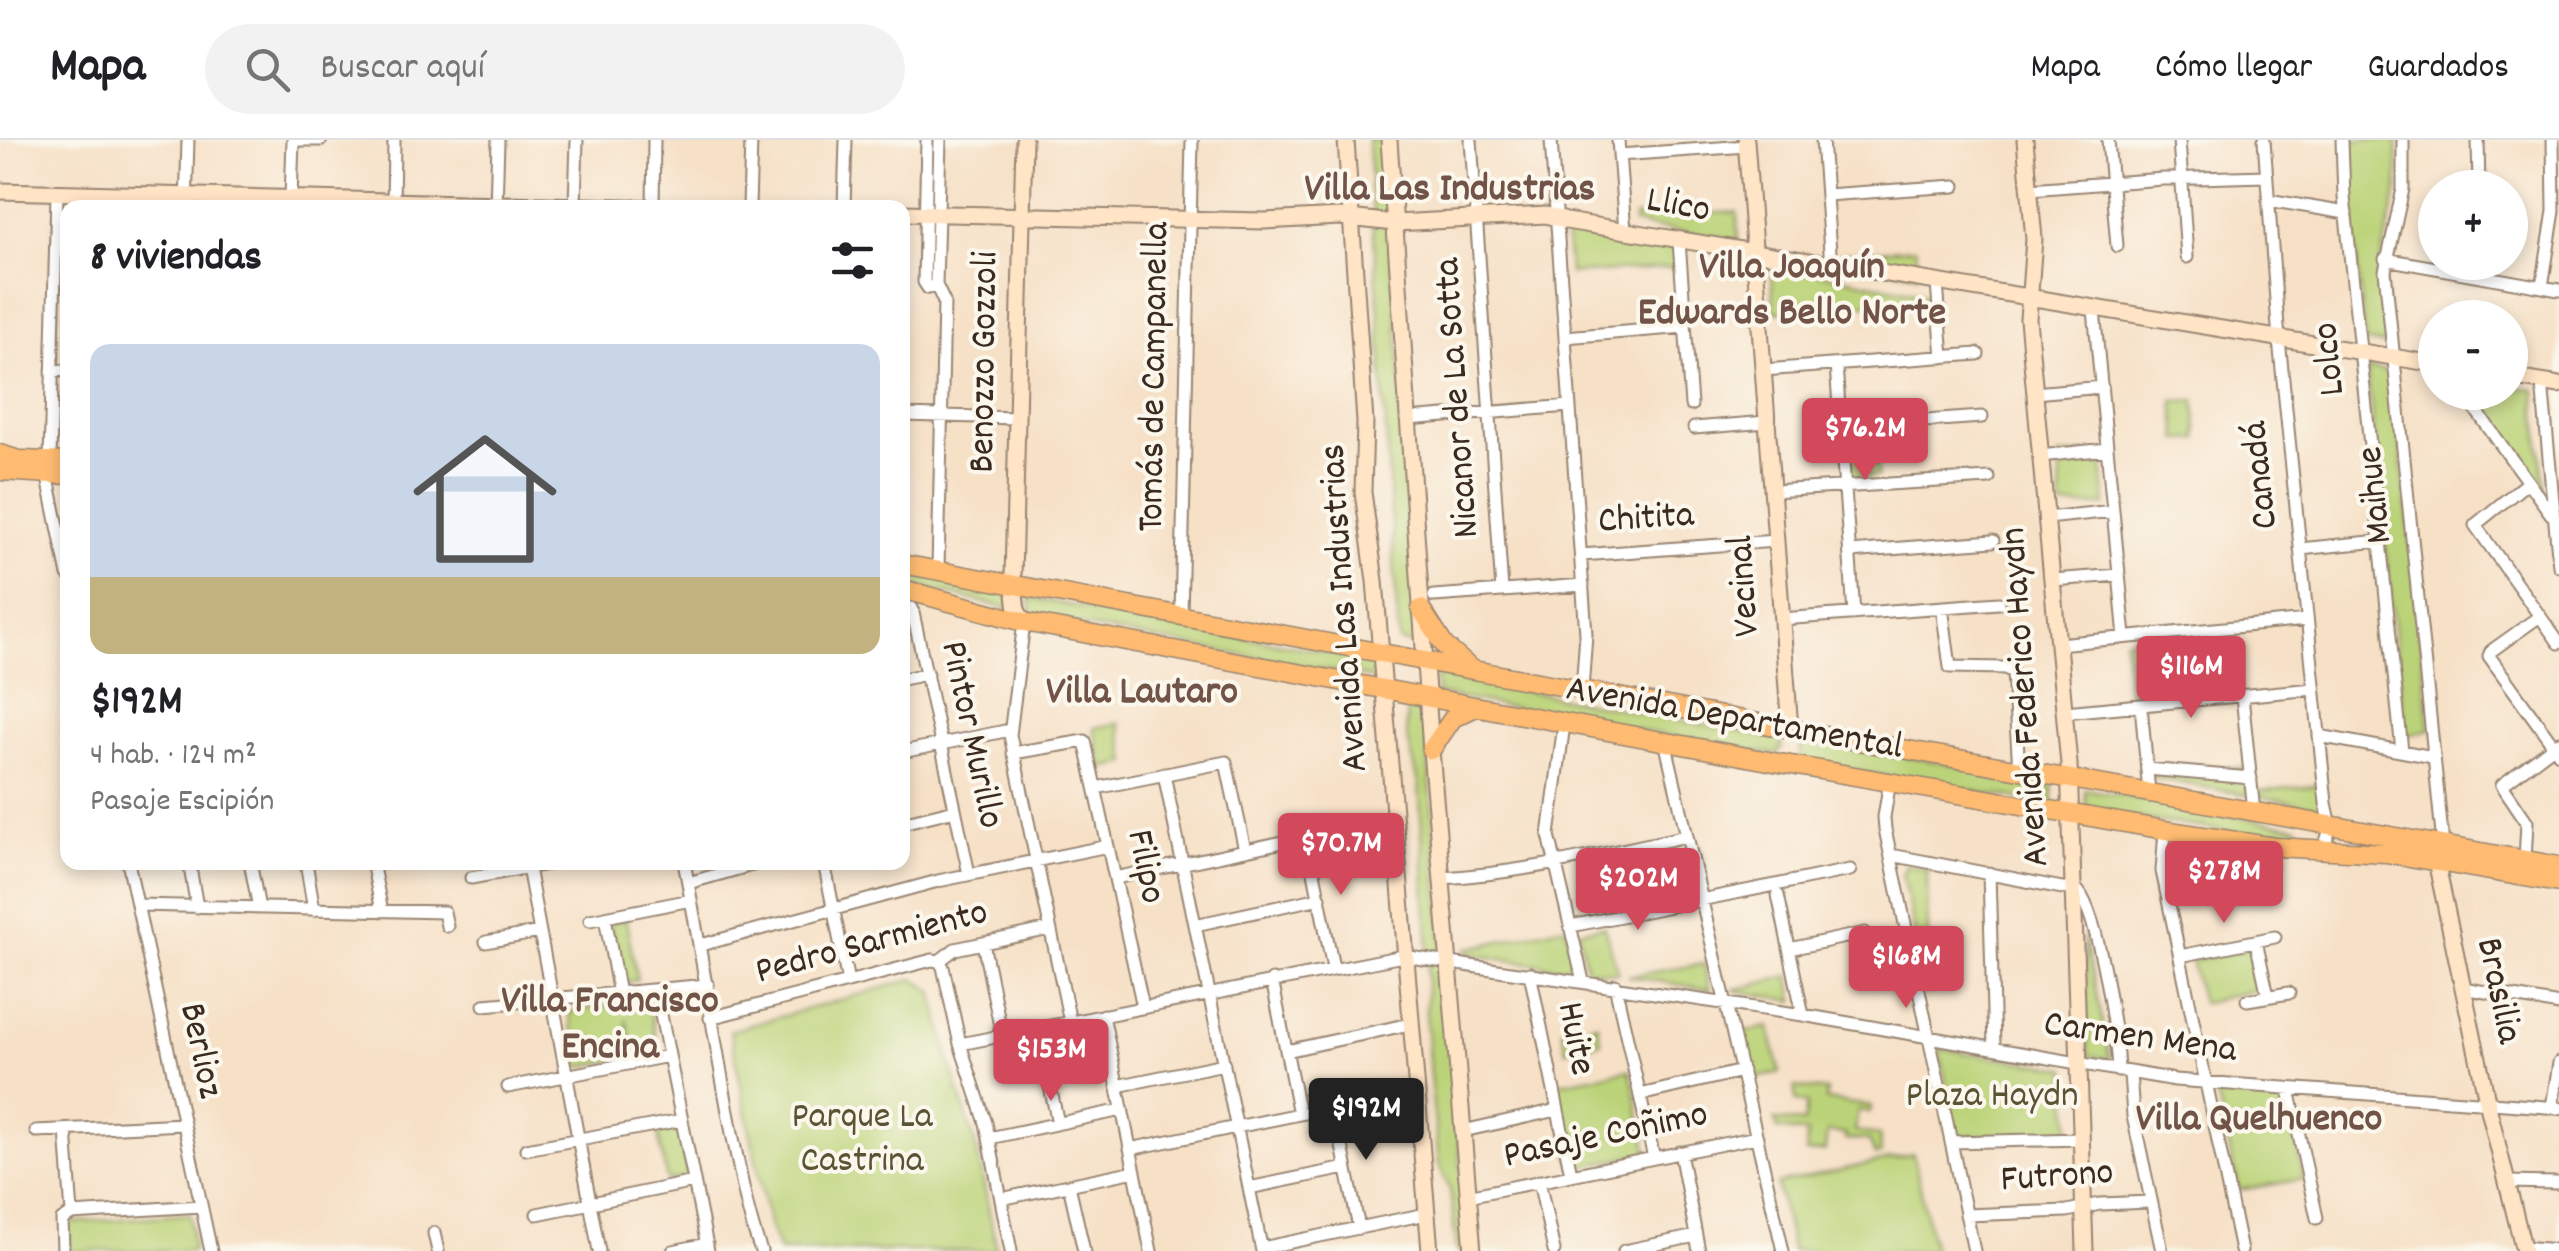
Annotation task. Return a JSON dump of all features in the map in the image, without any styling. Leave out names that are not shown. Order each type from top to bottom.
[{"type":"main road","points":[[6,458],[50,467]]},
{"type":"main road","points":[[0,475],[50,467]]},
{"type":"main road","name":"Avenida Departamental","points":[[910,565],[2304,820],[2559,882]]},
{"type":"main road","name":"Avenida Departamental","points":[[910,600],[1774,762],[2165,830],[2274,847],[2439,853],[2559,866]]},
{"type":"main road","points":[[1427,602],[1444,645],[1474,670]]},
{"type":"main road","points":[[1431,750],[1453,718],[1476,707]]},
{"type":"main road","points":[[1774,762],[1787,748],[1790,729]]},
{"type":"street","points":[[186,200],[188,140]]},
{"type":"street","points":[[301,200],[293,140],[321,140]]},
{"type":"street","points":[[393,200],[394,140]]},
{"type":"street","points":[[496,200],[498,140]]},
{"type":"street","points":[[575,200],[577,140]]},
{"type":"street","points":[[652,200],[654,140]]},
{"type":"street","points":[[749,200],[750,140]]},
{"type":"street","points":[[844,200],[846,140]]},
{"type":"street","points":[[927,140],[932,214]]},
{"type":"street","points":[[938,570],[944,299],[936,285],[930,289],[924,284],[940,140]]},
{"type":"street","name":"Benozzo Gozzoli","points":[[1024,140],[1015,584],[1017,610],[1024,622],[1010,730],[1070,1022]]},
{"type":"street","name":"Tomás de Campanella","points":[[1181,616],[1192,140]]},
{"type":"street","name":"Avenida Las Industrias","points":[[1346,140],[1365,422],[1363,492],[1395,818],[1403,956],[1430,1251]]},
{"type":"street","name":"Avenida Las Industrias","points":[[1389,140],[1408,419],[1427,602],[1424,662],[1472,1251]]},
{"type":"street","name":"Nicanor de La Sotta","points":[[1471,140],[1502,591]]},
{"type":"street","points":[[1551,140],[1583,585],[1586,648],[1582,690]]},
{"type":"street","points":[[1618,140],[1624,231]]},
{"type":"street","points":[[1822,140],[1831,266]]},
{"type":"street","name":"Avenida Federico Haydn","points":[[2025,140],[2034,239],[2027,298],[2072,813],[2085,1251]]},
{"type":"street","points":[[2108,140],[2116,246]]},
{"type":"street","points":[[2179,140],[2187,257]]},
{"type":"street","name":"Canadá","points":[[2264,140],[2279,340],[2331,826],[2324,848]]},
{"type":"street","name":"Lolco","points":[[2342,140],[2346,213],[2402,751]]},
{"type":"street","name":"Maihue","points":[[2404,140],[2404,189],[2385,259],[2439,853]]},
{"type":"street","points":[[2478,140],[2479,170]]},
{"type":"street","points":[[2542,288],[2554,212],[2553,140]]},
{"type":"street","points":[[1620,155],[1747,143]]},
{"type":"street","name":"Vecinal","points":[[1747,143],[1790,729]]},
{"type":"street","points":[[2030,190],[2112,182],[2266,176]]},
{"type":"street","points":[[1826,195],[1955,186]]},
{"type":"street","points":[[0,192],[157,200]]},
{"type":"street","points":[[57,193],[60,252]]},
{"type":"street","points":[[2268,200],[2346,213]]},
{"type":"street","name":"Llico","points":[[910,214],[1190,220],[1351,218],[1395,223],[1541,215],[2418,362]]},
{"type":"street","points":[[1679,240],[1692,405]]},
{"type":"street","points":[[2385,259],[2418,263]]},
{"type":"street","points":[[2512,280],[2559,290]]},
{"type":"street","points":[[60,283],[52,370],[50,467],[60,528]]},
{"type":"street","points":[[1938,284],[1944,357]]},
{"type":"street","points":[[2094,310],[2125,637]]},
{"type":"street","points":[[1565,337],[1685,327]]},
{"type":"street","points":[[1763,370],[1978,354]]},
{"type":"street","points":[[1836,365],[1854,614]]},
{"type":"street","points":[[52,370],[60,370]]},
{"type":"street","points":[[2528,380],[2559,385]]},
{"type":"street","points":[[2542,382],[2559,566]]},
{"type":"street","points":[[2034,393],[2102,387]]},
{"type":"street","points":[[1408,419],[1570,406]]},
{"type":"street","points":[[2476,410],[2554,517]]},
{"type":"street","points":[[910,416],[1018,418]]},
{"type":"street","points":[[1840,427],[1982,417]]},
{"type":"street","points":[[1694,428],[1767,422]]},
{"type":"street","points":[[2040,456],[2108,449]]},
{"type":"street","points":[[1772,491],[1989,478]]},
{"type":"street","points":[[2528,482],[2474,525],[2559,642]]},
{"type":"street","points":[[2046,518],[2113,511]]},
{"type":"street","name":"Chitita","points":[[1581,555],[1776,541]]},
{"type":"street","points":[[1850,552],[1993,541]]},
{"type":"street","points":[[2300,549],[2380,541]]},
{"type":"street","points":[[2052,580],[2119,574]]},
{"type":"street","points":[[1427,602],[1583,585]]},
{"type":"street","points":[[1781,619],[1999,603]]},
{"type":"street","name":"Pintor Murillo","points":[[910,604],[968,874]]},
{"type":"street","points":[[1942,608],[1950,667],[2005,668],[2013,676],[2019,770]]},
{"type":"street","points":[[2525,860],[2527,822],[2502,785],[2557,747],[2489,656],[2540,616]]},
{"type":"street","points":[[2058,644],[2307,620]]},
{"type":"street","points":[[910,677],[927,674]]},
{"type":"street","points":[[2064,712],[2314,689]]},
{"type":"street","points":[[2242,696],[2254,812]]},
{"type":"street","points":[[2141,705],[2149,793]]},
{"type":"street","points":[[910,750],[1010,730]]},
{"type":"street","points":[[1563,732],[1548,835],[1584,981]]},
{"type":"street","points":[[2319,736],[2433,757]]},
{"type":"street","name":"Filipo","points":[[1013,753],[1085,741],[1144,1006]]},
{"type":"street","points":[[1665,741],[1784,1251]]},
{"type":"street","points":[[1096,788],[1226,762],[1245,850]]},
{"type":"street","points":[[2147,768],[2250,778]]},
{"type":"street","points":[[1164,774],[1262,1249],[1426,1214]]},
{"type":"street","points":[[1890,781],[1884,817],[1974,1251]]},
{"type":"street","points":[[2304,820],[2314,818],[2326,803]]},
{"type":"street","points":[[910,821],[955,810]]},
{"type":"street","points":[[1115,878],[1395,818]]},
{"type":"street","points":[[2165,830],[2162,865],[2242,1251]]},
{"type":"street","points":[[1442,878],[1492,875],[1687,836]]},
{"type":"street","points":[[1308,837],[1333,968]]},
{"type":"street","points":[[700,945],[968,874],[1108,846]]},
{"type":"street","name":"Brasilia","points":[[2439,853],[2463,988],[2524,1249]]},
{"type":"street","points":[[1891,854],[2074,888],[2082,896],[2089,910],[2162,1251]]},
{"type":"street","name":"Berlioz","points":[[130,870],[211,1251]]},
{"type":"street","points":[[190,870],[197,907]]},
{"type":"street","points":[[251,870],[258,908]]},
{"type":"street","points":[[307,870],[314,910]]},
{"type":"street","points":[[373,870],[378,911]]},
{"type":"street","points":[[470,878],[505,870]]},
{"type":"street","points":[[528,870],[599,1251]]},
{"type":"street","points":[[686,870],[739,1166],[761,1251]]},
{"type":"street","points":[[688,883],[734,870]]},
{"type":"street","points":[[826,870],[848,982]]},
{"type":"street","points":[[1570,926],[1850,870]]},
{"type":"street","points":[[1990,873],[1994,1047]]},
{"type":"street","points":[[1778,895],[1803,1015]]},
{"type":"street","points":[[1195,926],[1320,898]]},
{"type":"street","points":[[590,920],[691,900]]},
{"type":"street","points":[[137,905],[444,912],[447,926]]},
{"type":"street","points":[[605,917],[619,994]]},
{"type":"street","name":"Pedro Sarmiento","points":[[710,1018],[940,961],[951,950],[1050,929]]},
{"type":"street","points":[[486,942],[540,932]]},
{"type":"street","points":[[1789,949],[1865,933]]},
{"type":"street","points":[[2180,956],[2275,936]]},
{"type":"street","points":[[2256,941],[2268,996]]},
{"type":"street","points":[[983,943],[1002,1036]]},
{"type":"street","name":"Carmen Mena","points":[[960,1044],[1403,956],[1725,1002],[2207,1083],[2555,1107]]},
{"type":"street","points":[[940,961],[989,1138],[1011,1251]]},
{"type":"street","name":"Huite","points":[[1530,973],[1570,1174]]},
{"type":"street","points":[[1272,980],[1298,1114]]},
{"type":"street","name":"Pedro Sarmiento","points":[[484,1005],[708,986]]},
{"type":"street","points":[[1615,986],[1654,1158]]},
{"type":"street","points":[[2463,988],[2559,1004]]},
{"type":"street","points":[[656,990],[707,1248],[673,1251]]},
{"type":"street","points":[[2247,1000],[2288,992]]},
{"type":"street","points":[[1103,1015],[1151,1251]]},
{"type":"street","points":[[1286,1050],[1410,1024]]},
{"type":"street","points":[[1038,1028],[1058,1123]]},
{"type":"street","points":[[508,1087],[669,1056]]},
{"type":"street","points":[[2555,1107],[2559,1063]]},
{"type":"street","points":[[1117,1086],[1224,1064]]},
{"type":"street","points":[[1640,1095],[1742,1071]]},
{"type":"street","points":[[2289,1089],[2317,1218]]},
{"type":"street","points":[[1130,1149],[1416,1090]]},
{"type":"street","points":[[1334,1107],[1359,1228]]},
{"type":"street","points":[[989,1138],[1122,1110]]},
{"type":"street","points":[[1463,1131],[1557,1110]]},
{"type":"street","points":[[526,1149],[682,1120]]},
{"type":"street","points":[[36,1132],[184,1124]]},
{"type":"street","points":[[66,1130],[72,1214]]},
{"type":"street","name":"Pasaje Coñimo","points":[[1468,1196],[1756,1136]]},
{"type":"street","points":[[1951,1142],[2082,1139]]},
{"type":"street","points":[[1680,1152],[1699,1251]]},
{"type":"street","points":[[1249,1188],[1346,1168]]},
{"type":"street","points":[[1001,1198],[1134,1171]]},
{"type":"street","points":[[1539,1181],[1554,1251]]},
{"type":"street","points":[[537,1214],[694,1182]]},
{"type":"street","points":[[2507,1182],[2559,1184]]},
{"type":"street","points":[[1069,1184],[1084,1251]]},
{"type":"street","name":"Futrono","points":[[1966,1214],[2067,1211],[2152,1202]]},
{"type":"street","points":[[63,1251],[62,1220],[72,1214],[201,1206]]},
{"type":"street","points":[[434,1232],[438,1251]]},
{"type":"street","points":[[1324,1235],[1328,1251]]},
{"type":"street","points":[[1624,1251],[1696,1236]]},
{"type":"street","points":[[2524,1249],[2559,1250]]},
{"type":"green space","points":[[1368,140],[1385,140],[1419,645],[1399,642]]},
{"type":"green space","points":[[2350,140],[2397,140],[2398,189],[2381,259],[2391,345],[2365,342],[2352,213]]},
{"type":"green space","points":[[1737,212],[1738,239],[1732,240],[1634,224],[1635,217]]},
{"type":"green space","points":[[1565,233],[1677,249],[1679,267],[1570,274]]},
{"type":"green space","points":[[1916,248],[1918,274],[1842,260],[1841,254]]},
{"type":"green space","points":[[1771,264],[1927,294],[1928,299],[1774,312]]},
{"type":"green space","points":[[2367,369],[2393,372],[2430,730],[2405,735]]},
{"type":"green space","points":[[2528,389],[2535,390],[2544,492],[2484,410],[2528,410]]},
{"type":"green space","points":[[2195,400],[2198,439],[2178,440],[2174,401]]},
{"type":"green space","points":[[1874,432],[1878,476],[1851,478],[1847,434]]},
{"type":"green space","points":[[2101,453],[2106,505],[2062,507],[2059,456]]},
{"type":"green space","points":[[910,571],[1010,590],[1013,610],[910,584]]},
{"type":"green space","points":[[1030,598],[1375,661],[1375,679],[1032,617]]},
{"type":"green space","points":[[2146,637],[2153,702],[2130,704],[2124,640]]},
{"type":"green space","points":[[2190,652],[2192,679],[2153,682],[2151,655]]},
{"type":"green space","points":[[1436,674],[1780,739],[1782,748],[1776,755],[1437,694]]},
{"type":"green space","points":[[1406,703],[1424,706],[1468,1251],[1457,1251],[1450,1189],[1439,1165],[1426,1014],[1428,937],[1419,783],[1407,736]]},
{"type":"green space","points":[[1119,723],[1127,763],[1102,768],[1094,728]]},
{"type":"green space","points":[[1803,738],[2052,783],[2053,805],[1799,761]]},
{"type":"green space","points":[[2152,766],[2248,768],[2248,795],[2153,778]]},
{"type":"green space","points":[[2323,785],[2323,801],[2318,807],[2258,796],[2258,791]]},
{"type":"green space","points":[[2085,789],[2298,827],[2295,838],[2254,835],[2086,811]]},
{"type":"green space","points":[[2173,841],[2288,858],[2173,876]]},
{"type":"green space","points":[[1906,865],[1927,869],[1929,996],[1902,875]]},
{"type":"green space","points":[[626,920],[637,980],[620,983],[610,923]]},
{"type":"green space","points":[[1565,926],[1575,970],[1468,954],[1466,949]]},
{"type":"green space","points":[[1604,926],[1618,973],[1587,970],[1578,931]]},
{"type":"green space","points":[[2084,935],[2110,1059],[2088,1055]]},
{"type":"green space","points":[[2251,948],[2260,989],[2201,1003],[2191,961]]},
{"type":"green space","points":[[1704,964],[1710,990],[1628,976]]},
{"type":"green space","points":[[1790,976],[1794,1001],[1733,990]]},
{"type":"green space","name":"Parque La Castrina","points":[[914,979],[933,991],[977,1150],[997,1251],[779,1251],[769,1225],[730,1031]]},
{"type":"green space","points":[[623,1003],[625,1010],[649,1005],[658,1050],[634,1055],[626,1019],[632,1058],[578,1067],[569,1012]]},
{"type":"green space","points":[[1597,1024],[1601,1042],[1566,1050],[1562,1030]]},
{"type":"green space","points":[[1769,1027],[1780,1072],[1754,1079],[1743,1032]]},
{"type":"green space","name":"Plaza Haydn","points":[[1939,1049],[2067,1068],[2070,1134],[1957,1136]]},
{"type":"green space","points":[[1630,1070],[1648,1153],[1573,1169],[1554,1084]]},
{"type":"green space","points":[[1795,1087],[1827,1091],[1826,1100],[1871,1106],[1870,1112],[1858,1110],[1855,1131],[1879,1135],[1881,1154],[1875,1155],[1869,1140],[1845,1139],[1846,1134],[1827,1132],[1825,1151],[1806,1153],[1807,1133],[1778,1129],[1775,1120],[1804,1123],[1807,1103],[1796,1101]]},
{"type":"green space","points":[[2216,1094],[2287,1098],[2304,1179],[2239,1190]]},
{"type":"green space","points":[[678,1125],[688,1177],[667,1181],[657,1129]]},
{"type":"green space","points":[[1913,1154],[1934,1251],[1792,1251],[1777,1184]]},
{"type":"green space","points":[[190,1214],[193,1251],[70,1251],[68,1223]]},
{"type":"district","name":"Villa Las Industrias","points":[[1450,191]]},
{"type":"district","name":"Villa Joaquín Edwards Bello Norte","points":[[1792,292]]},
{"type":"district","name":"Villa Lautaro","points":[[1142,694]]},
{"type":"district","name":"Villa Francisco Encina","points":[[610,1026]]},
{"type":"district","name":"Villa Quelhuenco","points":[[2259,1121]]}]
